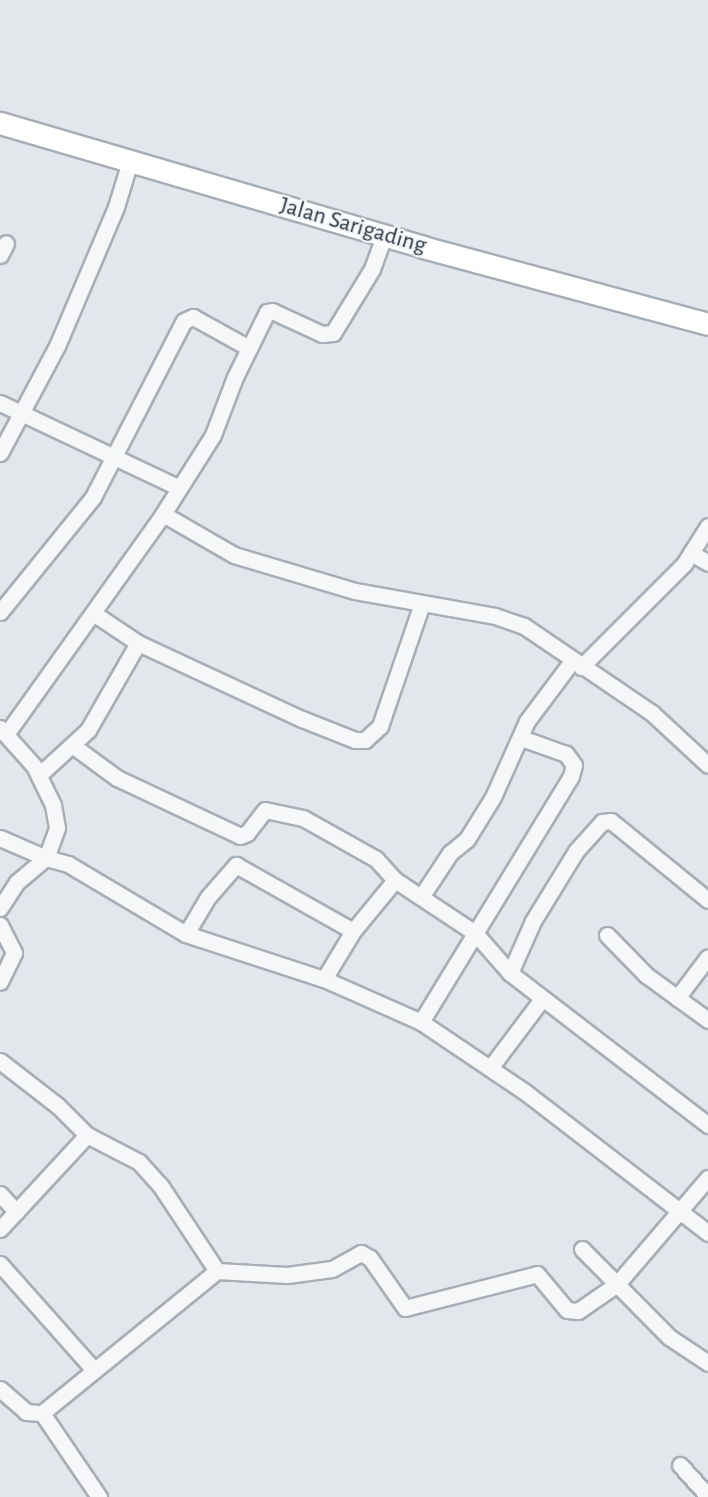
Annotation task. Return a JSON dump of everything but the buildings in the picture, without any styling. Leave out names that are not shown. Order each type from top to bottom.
[{"type":"street","name":"Jalan Sarigading","points":[[0,123],[384,236],[708,324]]},
{"type":"street","points":[[0,453],[57,345],[116,207],[130,161]]},
{"type":"street","points":[[0,908],[16,882],[46,858],[57,820],[39,775],[3,731],[93,613],[163,514],[213,435],[264,316],[272,311],[322,334],[333,333],[372,269],[384,236]]},
{"type":"street","points":[[0,612],[93,496],[189,317],[249,348]]},
{"type":"street","points":[[0,403],[21,410],[178,487]]},
{"type":"street","points":[[163,514],[234,555],[355,591],[422,606],[495,616],[524,626],[576,664],[652,714],[708,765]]},
{"type":"street","points":[[421,897],[450,853],[472,831],[521,738],[527,722],[576,664],[691,553],[708,526]]},
{"type":"street","points":[[691,553],[708,563]]},
{"type":"street","points":[[93,613],[138,643],[302,719],[355,740],[365,740],[380,726],[422,606]]},
{"type":"street","points":[[39,775],[88,730],[138,643]]},
{"type":"street","points":[[421,1022],[566,788],[574,765],[566,754],[521,738]]},
{"type":"street","points":[[72,745],[117,778],[240,836],[247,833],[265,810],[303,818],[386,866],[395,880],[475,933],[510,973],[542,999],[708,1125]]},
{"type":"street","points":[[510,973],[533,921],[576,851],[602,822],[611,821],[708,900]]},
{"type":"street","points":[[0,838],[46,858],[62,861],[186,934],[324,979],[421,1022],[490,1068],[708,1233]]},
{"type":"street","points":[[186,934],[208,897],[236,865],[353,930]]},
{"type":"street","points":[[324,979],[353,930],[395,880]]},
{"type":"street","points":[[0,925],[14,953],[0,982]]},
{"type":"street","points":[[607,935],[676,998],[708,1020]]},
{"type":"street","points":[[676,998],[708,957]]},
{"type":"street","points":[[490,1068],[542,999]]},
{"type":"street","points":[[0,1061],[87,1135],[139,1162],[150,1173],[217,1271]]},
{"type":"street","points":[[0,1229],[87,1135]]},
{"type":"street","points":[[0,1389],[26,1412],[42,1413],[217,1271],[287,1275],[332,1269],[361,1253],[370,1258],[405,1308],[537,1274],[567,1310],[578,1311],[617,1284],[708,1178]]},
{"type":"street","points":[[0,1194],[16,1212]]},
{"type":"street","points":[[582,1249],[669,1337],[708,1363]]},
{"type":"street","points":[[0,1264],[94,1370]]},
{"type":"street","points":[[42,1413],[99,1497]]},
{"type":"street","points":[[680,1465],[708,1496]]}]
